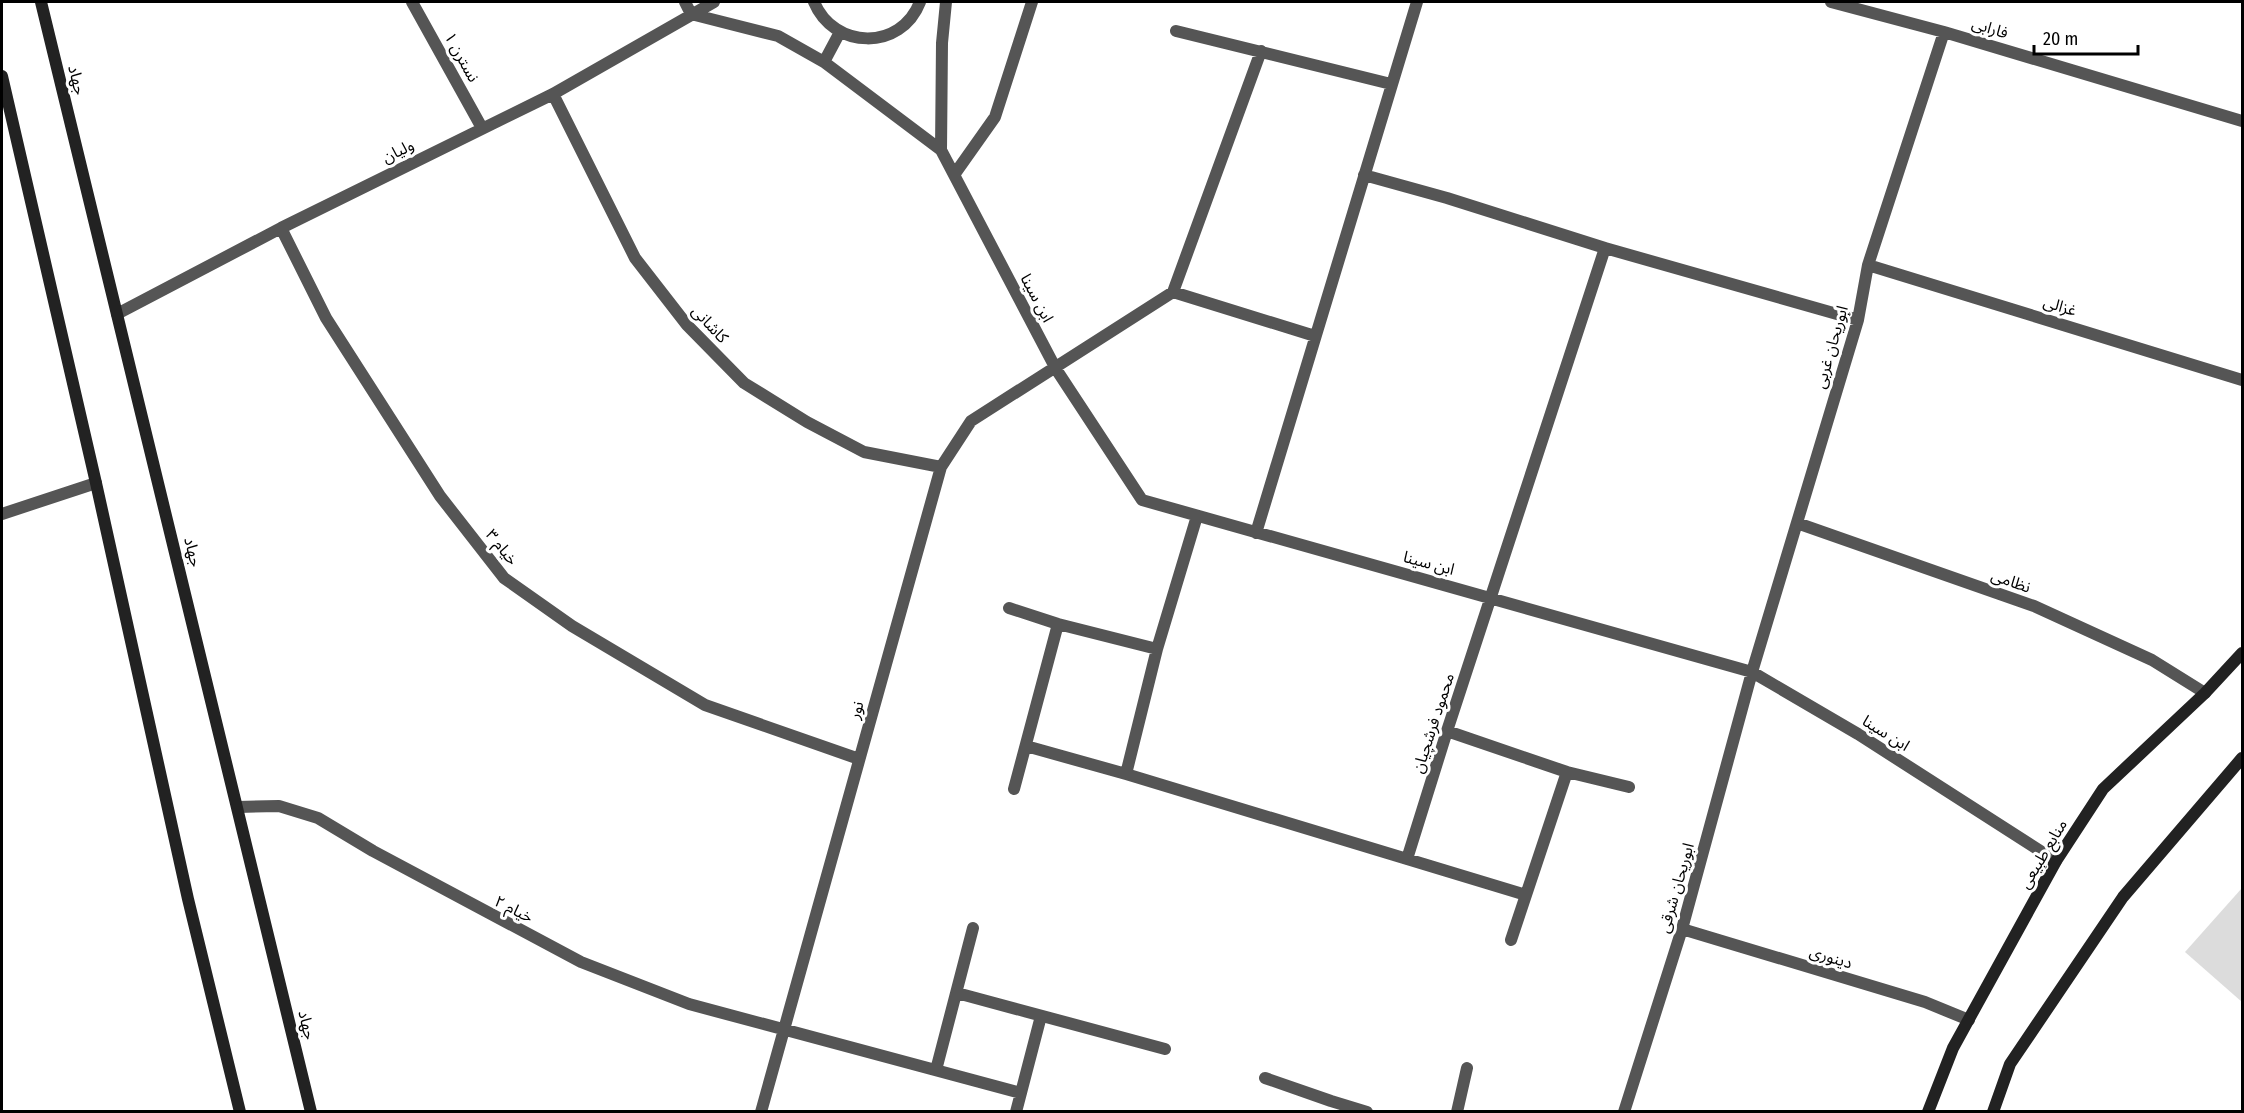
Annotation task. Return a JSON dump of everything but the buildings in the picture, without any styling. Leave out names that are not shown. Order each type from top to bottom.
[{"type":"main road","name":"جهاد","points":[[40,2],[311,1112]]},
{"type":"main road","points":[[2,76],[96,483],[188,899],[240,1112]]},
{"type":"main road","name":"منابع طبیعی","points":[[1928,1112],[1953,1048],[2056,861],[2103,789],[2205,693],[2242,653]]},
{"type":"main road","points":[[1993,1112],[2010,1064],[2124,897],[2242,758]]},
{"type":"street","name":"نسترن ۱","points":[[412,2],[482,128]]},
{"type":"street","points":[[685,2],[691,14],[778,36],[824,63],[940,150]]},
{"type":"street","name":"ولیان","points":[[117,314],[281,228],[553,94],[714,2]]},
{"type":"street","points":[[814,2],[825,21],[840,32],[858,38],[877,38],[895,32],[910,20],[920,2]]},
{"type":"street","points":[[940,150],[942,43],[946,2]]},
{"type":"street","points":[[954,175],[995,117],[1032,2]]},
{"type":"street","points":[[1256,534],[1417,2]]},
{"type":"street","name":"فارابی","points":[[1831,2],[1944,32],[2242,120]]},
{"type":"street","points":[[1176,31],[1391,84]]},
{"type":"street","points":[[824,63],[840,32]]},
{"type":"street","name":"ابوریحان غربی","points":[[1752,672],[1857,320],[1868,265],[1944,32]]},
{"type":"street","points":[[1261,51],[1173,292],[1316,336]]},
{"type":"street","name":"کاشانی","points":[[553,94],[635,258],[687,325],[744,382],[807,422],[864,452],[941,467]]},
{"type":"street","name":"ابن سینا","points":[[940,150],[1056,369],[1142,500],[1752,672],[1858,734],[2056,861]]},
{"type":"street","points":[[1364,175],[1447,198],[1605,248],[1857,320]]},
{"type":"street","name":"خیام ۳","points":[[281,228],[326,318],[440,496],[504,578],[572,626],[705,705],[859,759]]},
{"type":"street","name":"محمود فرشچیان","points":[[1407,859],[1605,248]]},
{"type":"street","name":"غزالی","points":[[1868,265],[2242,380]]},
{"type":"street","name":"نور","points":[[762,1112],[941,467],[971,421],[1056,369],[1173,292]]},
{"type":"street","points":[[2,514],[96,483]]},
{"type":"street","points":[[1126,774],[1157,649],[1197,516]]},
{"type":"street","name":"نظامی","points":[[1797,523],[2034,606],[2152,660],[2205,693]]},
{"type":"street","points":[[1009,608],[1058,624],[1157,649]]},
{"type":"street","points":[[1014,789],[1058,624]]},
{"type":"street","name":"ابوریحان شرقی","points":[[1624,1112],[1682,929],[1752,672]]},
{"type":"street","points":[[1447,731],[1567,772],[1629,787]]},
{"type":"street","points":[[1026,746],[1526,895]]},
{"type":"street","points":[[1511,940],[1567,772]]},
{"type":"street","name":"خیام ۲","points":[[238,807],[279,806],[318,818],[373,851],[581,962],[689,1004],[1021,1093]]},
{"type":"street","points":[[936,1070],[973,928]]},
{"type":"street","name":"دینوری","points":[[1682,929],[1924,1002],[1969,1020]]},
{"type":"street","points":[[957,993],[1165,1049]]},
{"type":"street","points":[[1016,1112],[1041,1016]]},
{"type":"street","points":[[1457,1112],[1467,1068]]},
{"type":"street","points":[[1265,1077],[1329,1106],[1366,1112]]},
{"type":"shaded area","points":[[2242,888],[2242,1002],[2185,952]]}]
